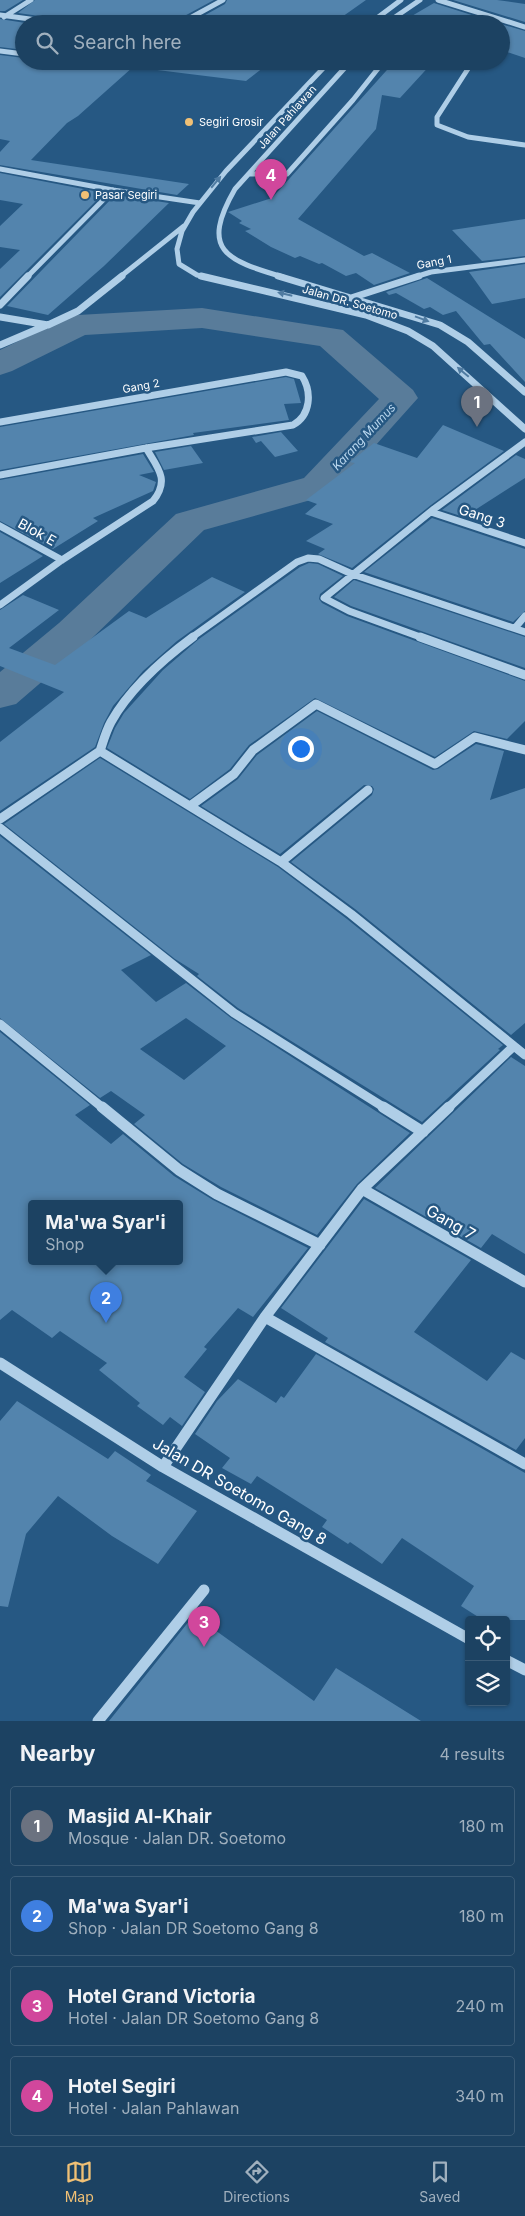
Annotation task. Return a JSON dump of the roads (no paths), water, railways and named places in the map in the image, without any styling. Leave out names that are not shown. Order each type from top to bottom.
[{"type":"street","points":[[0,20],[2,15],[31,0]]},
{"type":"street","points":[[196,15],[223,0]]},
{"type":"street","points":[[380,15],[401,0]]},
{"type":"street","points":[[398,15],[420,0]]},
{"type":"street","points":[[438,0],[486,15]]},
{"type":"street","points":[[0,9],[14,10]]},
{"type":"street","points":[[2,15],[15,17]]},
{"type":"street","points":[[510,22],[525,27]]},
{"type":"street","points":[[0,51],[15,53]]},
{"type":"street","name":"Jalan Pahlawan","points":[[175,254],[185,225],[227,168],[321,70]]},
{"type":"street","name":"Jalan Pahlawan","points":[[218,240],[220,218],[235,189],[343,70]]},
{"type":"street","points":[[249,174],[287,174],[353,100],[377,70]]},
{"type":"street","points":[[467,70],[437,117],[437,125],[445,130],[467,136],[525,145]]},
{"type":"street","points":[[0,168],[113,190],[200,203]]},
{"type":"street","points":[[0,305],[113,190]]},
{"type":"street","points":[[0,345],[78,311],[185,225]]},
{"type":"street","name":"Jalan DR. Soetomo","points":[[218,240],[228,255],[251,268],[421,318],[455,333],[496,365],[525,392]]},
{"type":"street","name":"Jalan DR. Soetomo","points":[[175,254],[182,268],[197,275],[357,313],[408,330],[433,346],[525,428]]},
{"type":"street","name":"Gang 1","points":[[351,298],[431,272],[525,260]]},
{"type":"street","points":[[0,318],[48,325]]},
{"type":"street","name":"Gang 2","points":[[0,422],[286,372],[297,373],[304,378],[308,404],[305,416],[301,422],[293,426],[146,448]]},
{"type":"street","points":[[525,442],[431,512],[325,596],[325,600],[525,675]]},
{"type":"street","points":[[0,475],[146,448],[163,478],[161,492],[153,501],[62,560],[0,605]]},
{"type":"street","name":"Gang 3","points":[[431,512],[525,543]]},
{"type":"street","name":"Blok E","points":[[0,526],[62,560]]},
{"type":"street","points":[[0,819],[100,751],[102,743],[120,708],[142,681],[183,644],[297,562],[313,558],[352,574],[525,632]]},
{"type":"street","points":[[515,628],[525,616]]},
{"type":"street","points":[[190,806],[234,774],[253,750],[316,704],[435,764],[475,738],[525,750]]},
{"type":"street","points":[[100,751],[281,862],[351,914],[525,1055]]},
{"type":"street","points":[[281,862],[368,790]]},
{"type":"street","points":[[0,828],[240,1018],[423,1132]]},
{"type":"street","points":[[0,1024],[179,1170],[217,1194],[320,1245]]},
{"type":"street","points":[[163,1467],[266,1317],[362,1189],[514,1046]]},
{"type":"street","name":"Gang 7","points":[[362,1189],[525,1282]]},
{"type":"street","points":[[266,1317],[525,1464]]},
{"type":"street","name":"Jalan DR Soetomo Gang 8","points":[[0,1363],[163,1467],[465,1637]]},
{"type":"street","points":[[98,1721],[204,1590]]},
{"type":"street","points":[[508,1661],[525,1670]]},
{"type":"waterway","name":"Karang Mumus","points":[[0,364],[78,325],[202,318],[331,337],[400,398],[318,486],[190,522],[74,632],[0,695]]},
{"type":"place","name":"Segiri Grosir","points":[[189,122]]},
{"type":"place","name":"Pasar Segiri","points":[[85,195]]},
{"type":"place","name":"Hotel Segiri","points":[[271,200]]},
{"type":"place","name":"Masjid Al-Khair","points":[[477,427]]},
{"type":"place","name":"Ma'wa Syar'i","points":[[106,1323]]},
{"type":"place","name":"Hotel Grand Victoria","points":[[204,1647]]}]
